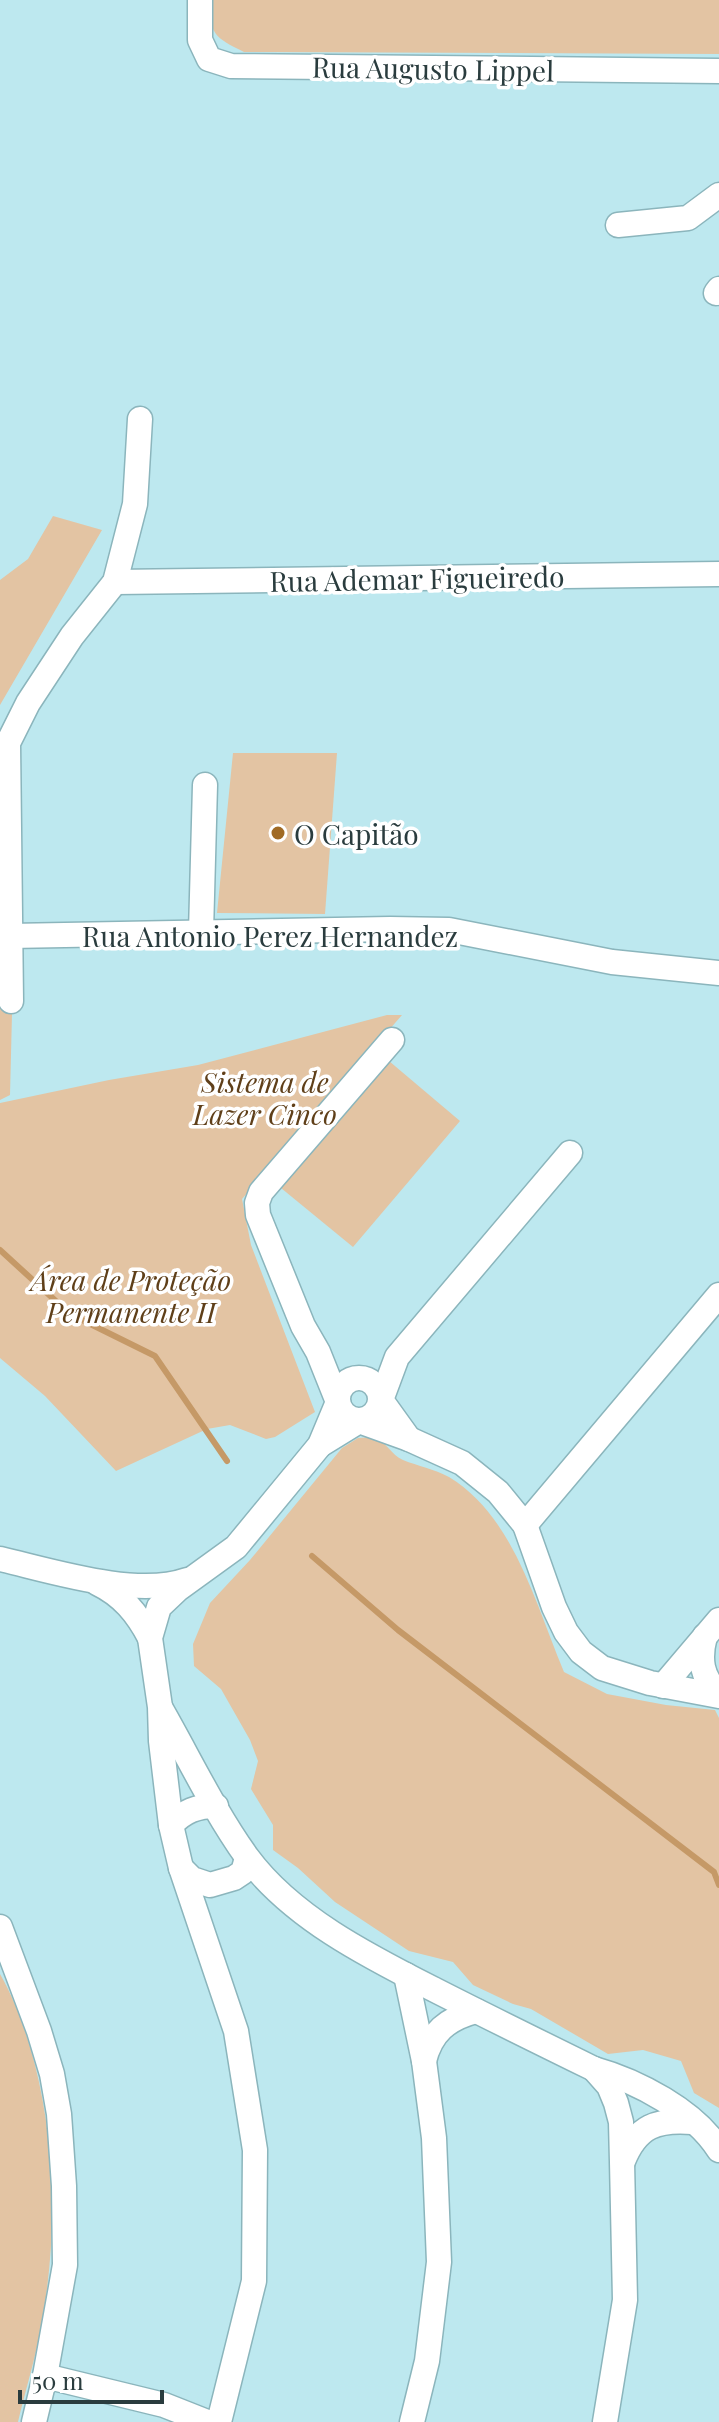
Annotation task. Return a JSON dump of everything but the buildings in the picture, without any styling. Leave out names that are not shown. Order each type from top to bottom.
[{"type":"street","name":"Rua Augusto Lippel","points":[[200,0],[200,40],[209,59],[231,66],[719,71]]},
{"type":"street","points":[[618,225],[688,218],[719,195]]},
{"type":"street","points":[[11,1001],[8,743],[28,703],[65,647],[115,582],[135,504],[140,419]]},
{"type":"street","name":"Rua Ademar Figueiredo","points":[[115,582],[719,574]]},
{"type":"street","points":[[201,932],[205,785]]},
{"type":"street","name":"Rua Antonio Perez Hernandez","points":[[10,936],[449,930],[612,962],[719,973]]},
{"type":"street","points":[[392,1040],[261,1192],[257,1203],[258,1215],[303,1326],[318,1352],[338,1402],[344,1414],[462,1463],[498,1492],[525,1525],[554,1607],[566,1632],[581,1652],[602,1668],[663,1686],[719,1695]]},
{"type":"street","points":[[320,1445],[374,1414],[397,1357],[570,1153]]},
{"type":"street","points":[[525,1525],[719,1295]]},
{"type":"street","points":[[318,1352],[357,1378],[375,1385],[381,1400],[409,1439]]},
{"type":"street","points":[[0,1559],[154,1596],[178,1589],[236,1547],[320,1445],[345,1384],[397,1357]]},
{"type":"street","points":[[90,1580],[127,1603],[150,1638]]},
{"type":"street","points":[[154,1596],[150,1638],[171,1825],[181,1868],[236,2031],[255,2150],[254,2281],[219,2422]]},
{"type":"street","points":[[663,1686],[712,1628]]},
{"type":"street","points":[[712,1628],[702,1649],[702,1667],[709,1684],[719,1695]]},
{"type":"street","points":[[160,1707],[247,1858],[293,1903],[342,1941],[476,2011],[675,2106],[719,2150]]},
{"type":"street","points":[[171,1825],[194,1808],[216,1806]]},
{"type":"street","points":[[181,1868],[192,1879],[210,1885],[243,1872],[247,1858]]},
{"type":"street","points":[[0,1928],[52,2074],[59,2114],[64,2186],[65,2265],[34,2422]]},
{"type":"street","points":[[406,1975],[424,2061],[434,2138],[439,2262],[427,2361],[412,2422]]},
{"type":"street","points":[[424,2061],[430,2042],[443,2025],[460,2015],[476,2011]]},
{"type":"street","points":[[594,2069],[609,2086],[621,2122],[625,2300],[605,2422]]},
{"type":"street","points":[[622,2162],[634,2138],[647,2128],[674,2121],[693,2122]]},
{"type":"street","points":[[45,2376],[164,2405],[207,2422]]},
{"type":"green space","points":[[209,0],[719,0],[719,54],[244,52],[216,34]]},
{"type":"green space","points":[[53,516],[102,530],[0,705],[0,580],[28,559]]},
{"type":"green space","name":"O Capitão","points":[[233,753],[337,753],[325,914],[217,913]]},
{"type":"green space","points":[[0,1003],[12,1014],[10,1095],[0,1100]]},
{"type":"green space","name":"Área de Proteção Permanente II","points":[[387,1015],[402,1015],[242,1199],[251,1245],[315,1412],[275,1437],[266,1439],[230,1425],[207,1429],[116,1471],[45,1396],[0,1358],[0,1103],[198,1065]]},
{"type":"green space","points":[[389,1061],[460,1121],[353,1247],[281,1188]]},
{"type":"green space","points":[[374,1437],[403,1460],[449,1477],[471,1494],[490,1515],[507,1538],[520,1564],[564,1672],[607,1694],[715,1710],[719,1718],[719,2108],[694,2093],[681,2061],[643,2050],[608,2054],[531,2009],[473,1985],[453,1962],[409,1951],[335,1902],[273,1850],[273,1825],[251,1789],[258,1761],[250,1740],[221,1689],[194,1666],[193,1644],[210,1603],[250,1560],[342,1448],[358,1438]]},
{"type":"green space","points":[[0,1974],[20,2018],[35,2065],[51,2165],[52,2232],[46,2300],[18,2422],[0,2422]]},
{"type":"waterway","points":[[0,1250],[70,1314],[155,1356],[227,1461]]},
{"type":"waterway","points":[[312,1556],[398,1630],[714,1872],[719,1885]]},
{"type":"place","name":"O Capitão","points":[[278,833]]},
{"type":"park label","name":"Sistema de Lazer Cinco","points":[[265,1097]]}]
